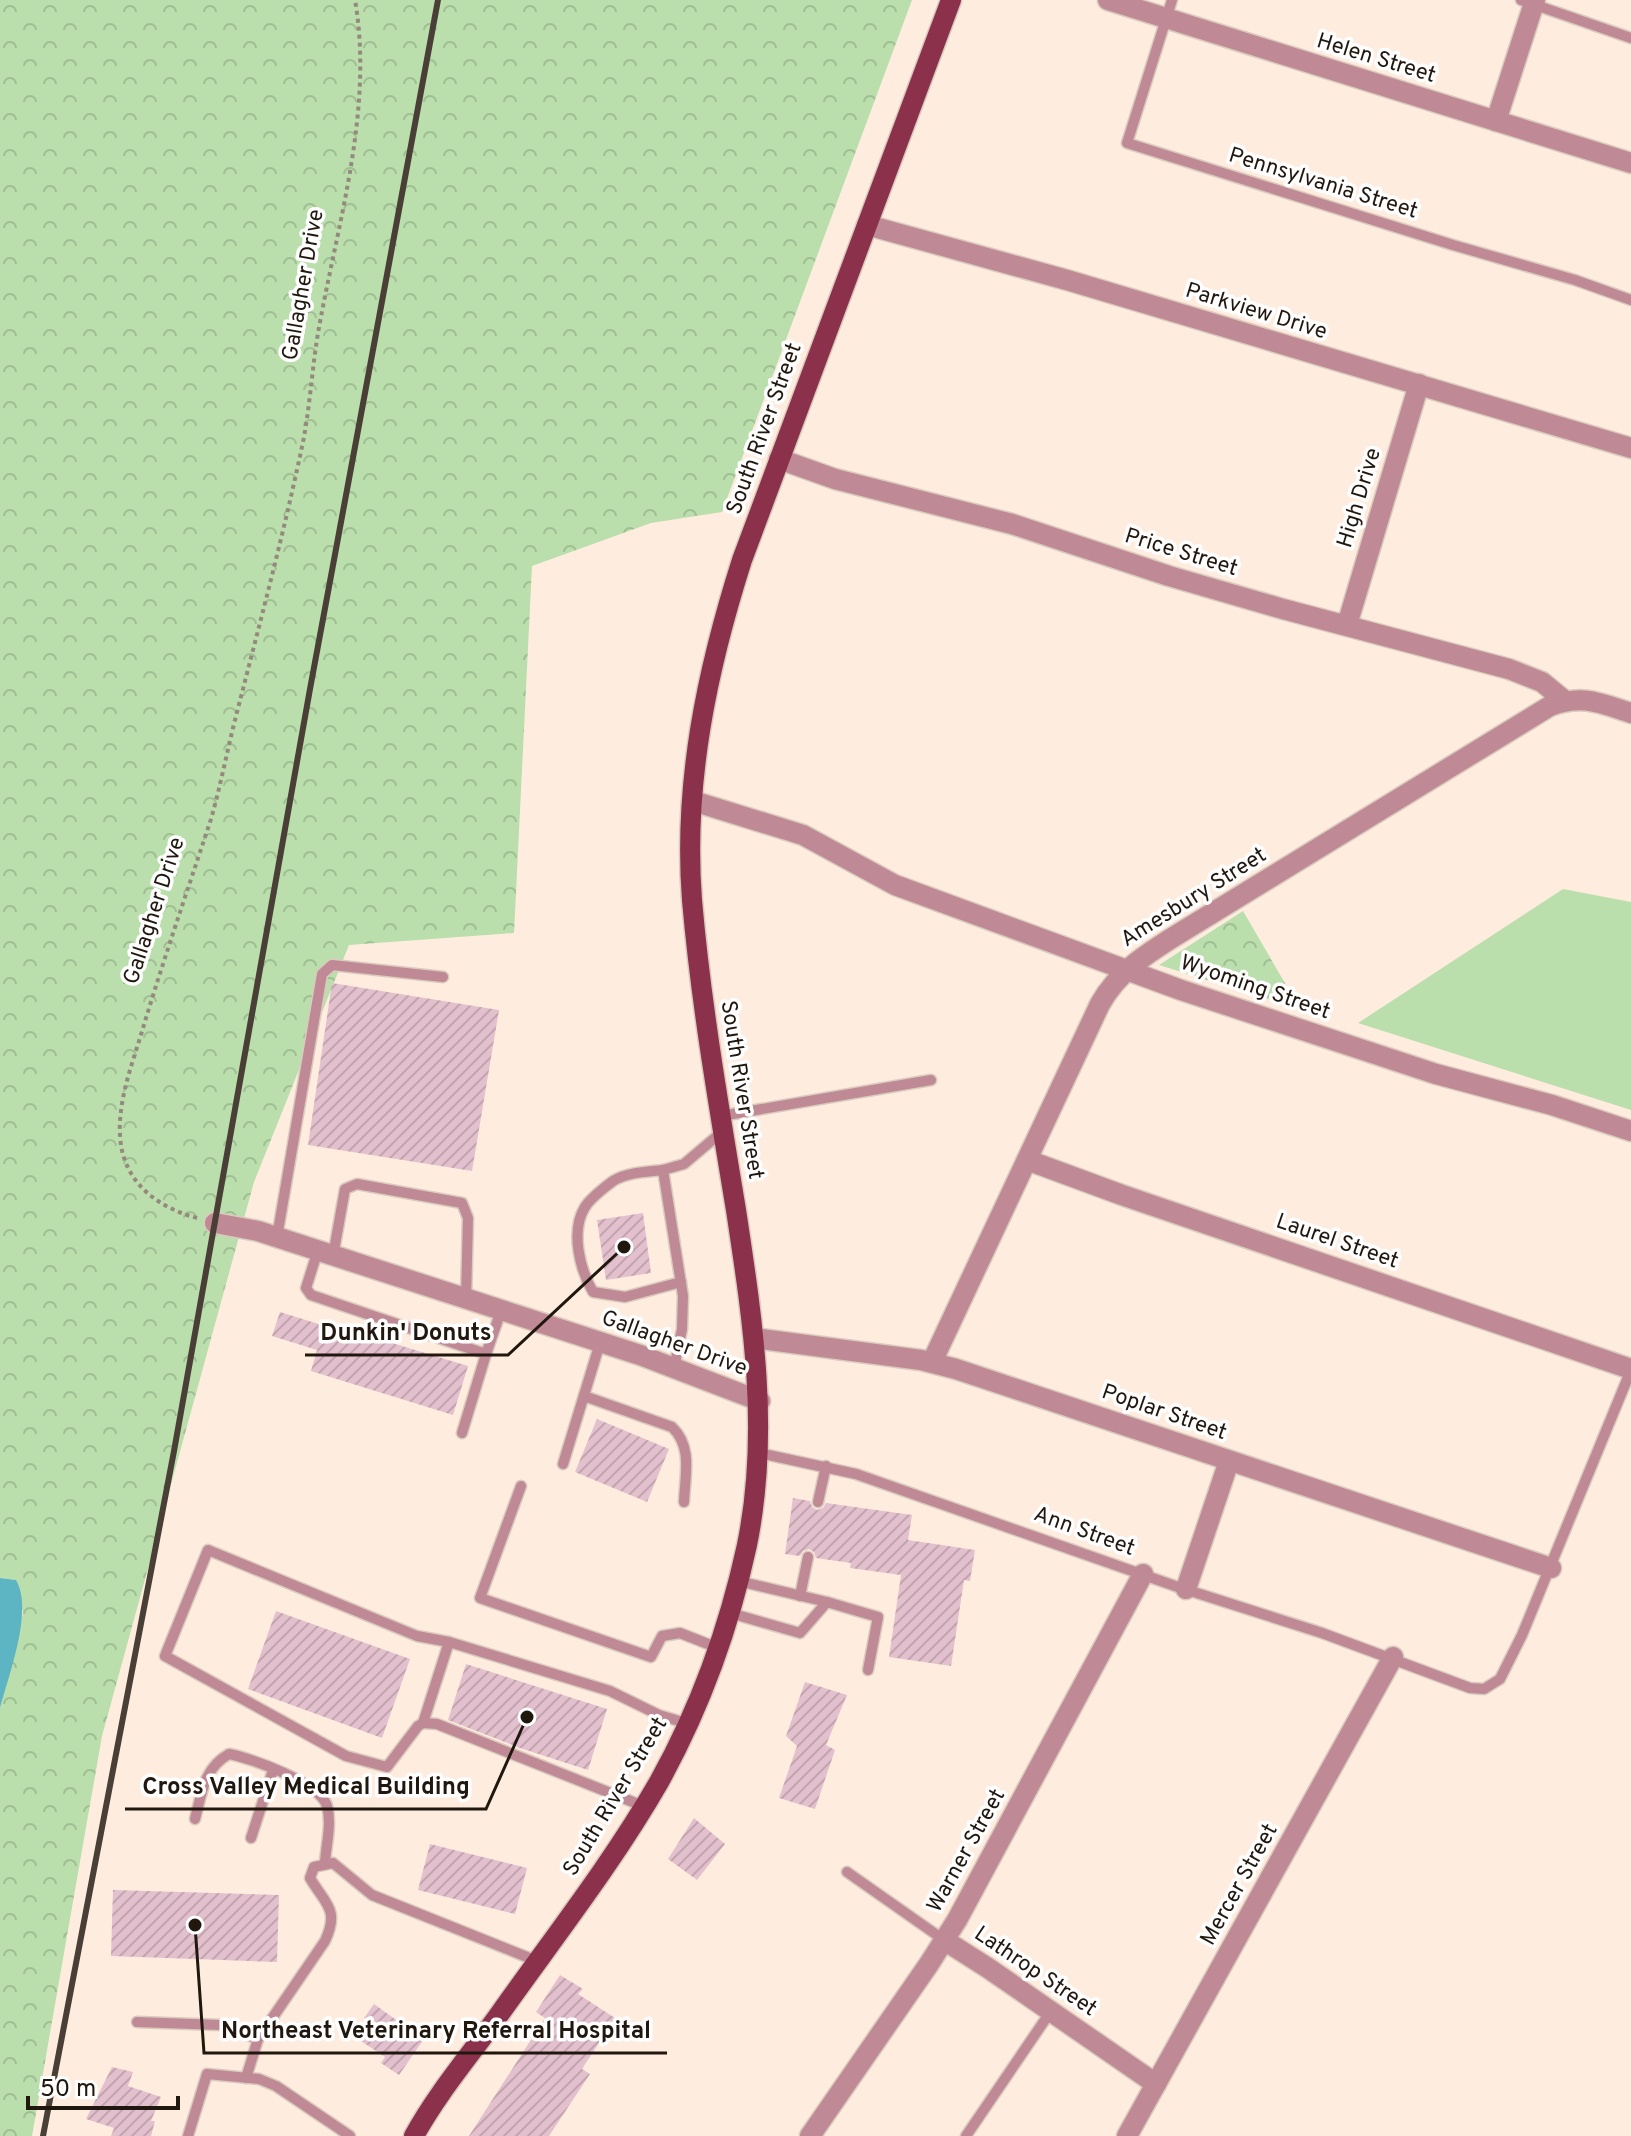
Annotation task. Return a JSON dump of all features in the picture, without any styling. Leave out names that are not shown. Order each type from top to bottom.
[{"type":"main road","name":"South River Street","points":[[414,2136],[643,1806],[689,1724],[730,1613],[747,1541],[759,1453],[760,1401],[754,1338],[699,970],[692,898],[693,801],[705,692],[718,636],[779,459],[951,0]]},
{"type":"street","name":"Helen Street","points":[[1108,0],[1169,10],[1496,121],[1631,163]]},
{"type":"street","points":[[1496,121],[1530,1]]},
{"type":"street","name":"Parkview Drive","points":[[867,225],[1631,448]]},
{"type":"street","name":"High Drive","points":[[1347,625],[1419,384]]},
{"type":"street","name":"Price Street","points":[[779,459],[835,479],[1012,524],[1169,576],[1509,669],[1542,682],[1565,701]]},
{"type":"street","points":[[1565,701],[1583,699],[1631,713]]},
{"type":"street","name":"Amesbury Street","points":[[932,1362],[1100,1004],[1126,969],[1526,719],[1565,701]]},
{"type":"street","name":"Wyoming Street","points":[[693,801],[803,835],[895,885],[1181,990],[1436,1074],[1552,1105],[1631,1131]]},
{"type":"street","name":"Laurel Street","points":[[1027,1160],[1631,1369]]},
{"type":"street","name":"Gallagher Drive","points":[[215,1223],[258,1231],[326,1253],[674,1368],[760,1401]]},
{"type":"street","name":"Poplar Street","points":[[754,1338],[932,1362],[1551,1568]]},
{"type":"street","points":[[1186,1589],[1229,1461]]},
{"type":"street","name":"Warner Street","points":[[810,2136],[944,1940],[1023,1802],[1143,1574]]},
{"type":"street","name":"Mercer Street","points":[[1127,2136],[1393,1657]]},
{"type":"street","name":"Lathrop Street","points":[[944,1940],[1156,2084]]},
{"type":"lane","points":[[1530,1],[1557,14],[1631,38]]},
{"type":"lane","name":"Pennsylvania Street","points":[[1169,10],[1127,143],[1439,241],[1575,280],[1631,300]]},
{"type":"lane","points":[[277,1237],[322,974],[332,965],[443,977]]},
{"type":"lane","points":[[681,1282],[625,1297],[593,1292],[583,1275],[577,1239],[585,1207],[615,1180],[684,1164],[722,1123],[931,1080]]},
{"type":"lane","points":[[663,1170],[683,1296],[682,1329],[674,1368]]},
{"type":"lane","points":[[466,1299],[468,1218],[462,1203],[357,1184],[345,1189],[326,1253],[306,1288],[311,1295],[486,1354]]},
{"type":"lane","points":[[462,1433],[501,1311]]},
{"type":"lane","points":[[563,1464],[600,1343]]},
{"type":"lane","points":[[1551,1568],[1631,1369]]},
{"type":"lane","points":[[584,1396],[672,1427],[680,1435],[687,1454],[684,1502]]},
{"type":"lane","name":"Ann Street","points":[[759,1453],[826,1466],[928,1498],[1186,1589],[1393,1657],[1470,1688],[1484,1689],[1500,1679],[1551,1568]]},
{"type":"lane","points":[[818,1502],[826,1466]]},
{"type":"lane","points":[[521,1486],[480,1598],[651,1657],[662,1636],[680,1633],[718,1648]]},
{"type":"lane","points":[[449,1642],[423,1723],[387,1767],[346,1756],[165,1656],[208,1550],[417,1636],[449,1642],[610,1691],[659,1715],[689,1724]]},
{"type":"lane","points":[[800,1596],[808,1557]]},
{"type":"lane","points":[[738,1581],[878,1617],[868,1670]]},
{"type":"lane","points":[[730,1613],[800,1633],[827,1602]]},
{"type":"lane","points":[[423,1723],[437,1724],[643,1806]]},
{"type":"lane","points":[[195,1819],[207,1773],[216,1761],[229,1754],[241,1756],[307,1785],[321,1795],[327,1806],[329,1826],[325,1863]]},
{"type":"lane","points":[[251,1838],[273,1770]]},
{"type":"lane","points":[[246,2078],[258,2039],[333,1925],[332,1909],[310,1878],[314,1867],[333,1863],[372,1895],[537,1961]]},
{"type":"lane","name":"Lathrop Street","points":[[847,1872],[944,1940]]},
{"type":"lane","points":[[966,2136],[1051,2011]]},
{"type":"lane","points":[[137,2022],[220,2025],[258,2039]]},
{"type":"lane","points":[[188,2136],[207,2074],[259,2079],[276,2086],[350,2136]]},
{"type":"path","name":"Gallagher Drive","points":[[215,1223],[169,1209],[139,1186],[122,1152],[121,1116],[127,1083],[166,950],[212,815],[303,438],[318,335],[354,140],[360,50],[355,0]]},
{"type":"green space","points":[[0,0],[912,0],[722,512],[651,523],[532,566],[514,933],[349,945],[254,1182],[102,1736],[32,2136],[0,2136],[0,1709],[23,1613],[16,1580],[0,1578]]},
{"type":"green space","points":[[1563,889],[1631,902],[1631,1110],[1358,1023]]},
{"type":"green space","points":[[1243,911],[1300,1009],[1159,965]]},
{"type":"water","points":[[0,1578],[16,1580],[22,1609],[18,1644],[0,1709]]},
{"type":"building","points":[[332,983],[499,1010],[472,1171],[308,1145]]},
{"type":"building","points":[[643,1213],[651,1273],[606,1280],[597,1220]]},
{"type":"building","points":[[280,1312],[468,1366],[453,1415],[311,1371],[317,1350],[272,1336]]},
{"type":"building","points":[[597,1419],[669,1449],[647,1502],[575,1472]]},
{"type":"building","points":[[793,1498],[810,1501],[817,1510],[826,1503],[912,1515],[908,1540],[975,1550],[970,1581],[964,1580],[951,1666],[889,1657],[901,1575],[850,1568],[851,1563],[816,1558],[809,1549],[800,1556],[785,1554]]},
{"type":"building","points":[[276,1611],[410,1659],[382,1738],[248,1689]]},
{"type":"building","points":[[466,1664],[607,1709],[588,1770],[448,1720]]},
{"type":"building","points":[[805,1682],[847,1695],[826,1745],[835,1750],[815,1809],[779,1798],[797,1746],[786,1736]]},
{"type":"building","points":[[694,1818],[725,1844],[697,1880],[668,1859]]},
{"type":"building","points":[[430,1844],[527,1868],[515,1914],[418,1890]]},
{"type":"building","points":[[113,1890],[279,1895],[277,1962],[111,1956]]},
{"type":"building","points":[[560,1975],[583,1989],[578,1994],[615,2018],[582,2069],[590,2074],[549,2136],[469,2136],[545,2018],[536,2012]]},
{"type":"building","points":[[374,2004],[406,2027],[409,2023],[426,2036],[399,2075],[381,2063],[385,2057],[358,2039],[371,2023],[364,2018]]},
{"type":"building","points":[[112,2067],[133,2072],[128,2086],[161,2097],[151,2121],[155,2121],[151,2136],[111,2136],[114,2128],[86,2119]]},
{"type":"railway","points":[[43,2136],[174,1451],[310,689],[438,0]]},
{"type":"place","name":"Dunkin' Donuts","points":[[624,1247]]},
{"type":"place","name":"Cross Valley Medical Building","points":[[527,1717]]},
{"type":"place","name":"Northeast Veterinary Referral Hospital","points":[[195,1925]]}]
